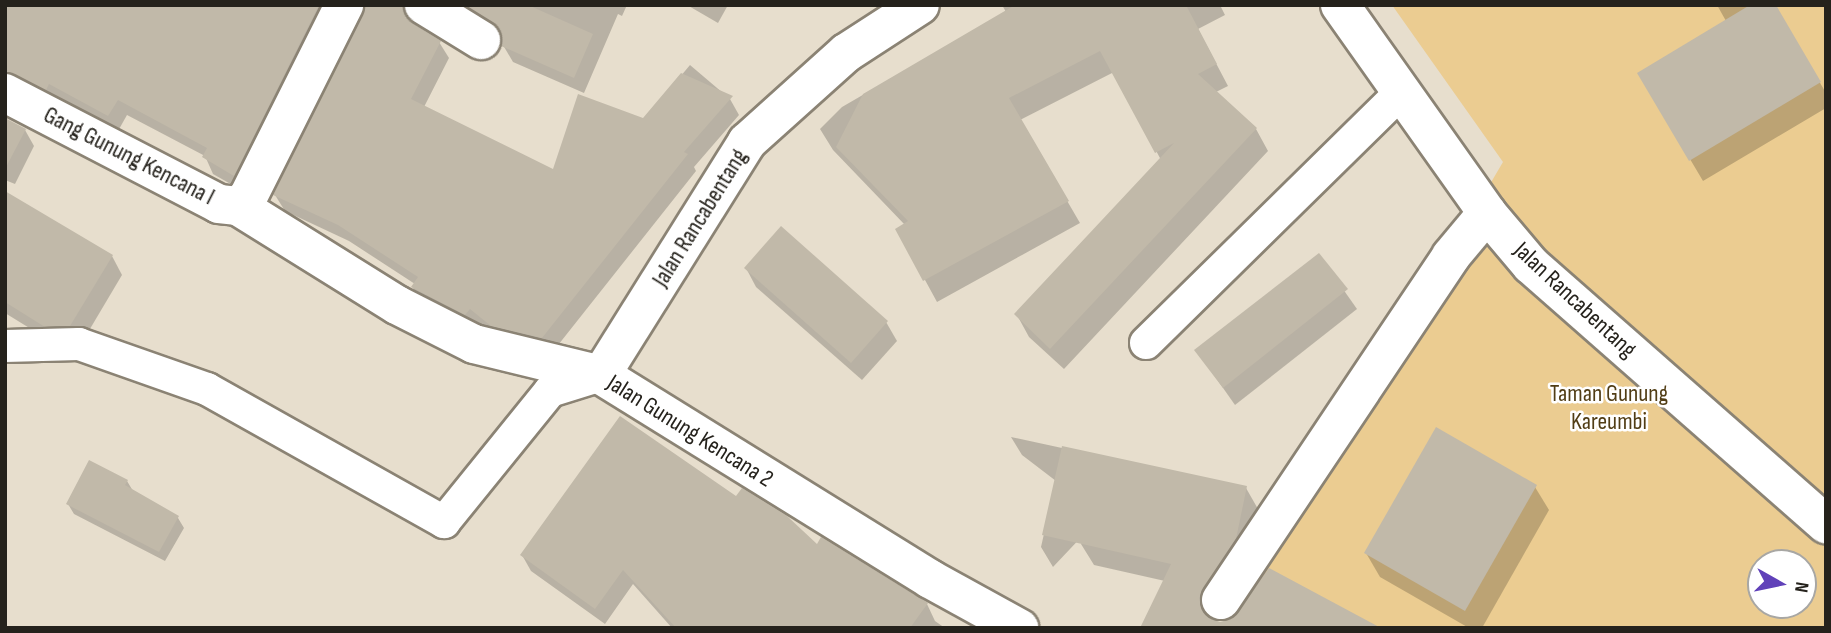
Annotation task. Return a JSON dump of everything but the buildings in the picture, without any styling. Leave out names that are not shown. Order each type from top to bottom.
[{"type":"street","name":"Gang Gunung Kencana I","points":[[5,93],[219,204],[238,206],[248,197],[344,5]]},
{"type":"street","points":[[424,5],[481,40]]},
{"type":"street","name":"Jalan Rancabentang","points":[[601,375],[747,142],[846,53],[920,5]]},
{"type":"street","name":"Jalan Rancabentang","points":[[1340,5],[1487,213],[1531,265],[1826,524]]},
{"type":"street","name":"Jalan Gunung Kencana 2","points":[[238,206],[397,305],[474,344],[601,375],[930,579],[1019,628]]},
{"type":"street","points":[[1221,600],[1451,256],[1487,213]]},
{"type":"lane","points":[[1146,343],[1402,91]]},
{"type":"lane","points":[[5,346],[79,344],[207,389],[444,523],[550,391],[601,375]]},
{"type":"green space","name":"Taman Gunung Kareumbi","points":[[1392,5],[1826,5],[1826,628],[1229,628],[1503,162]]}]
